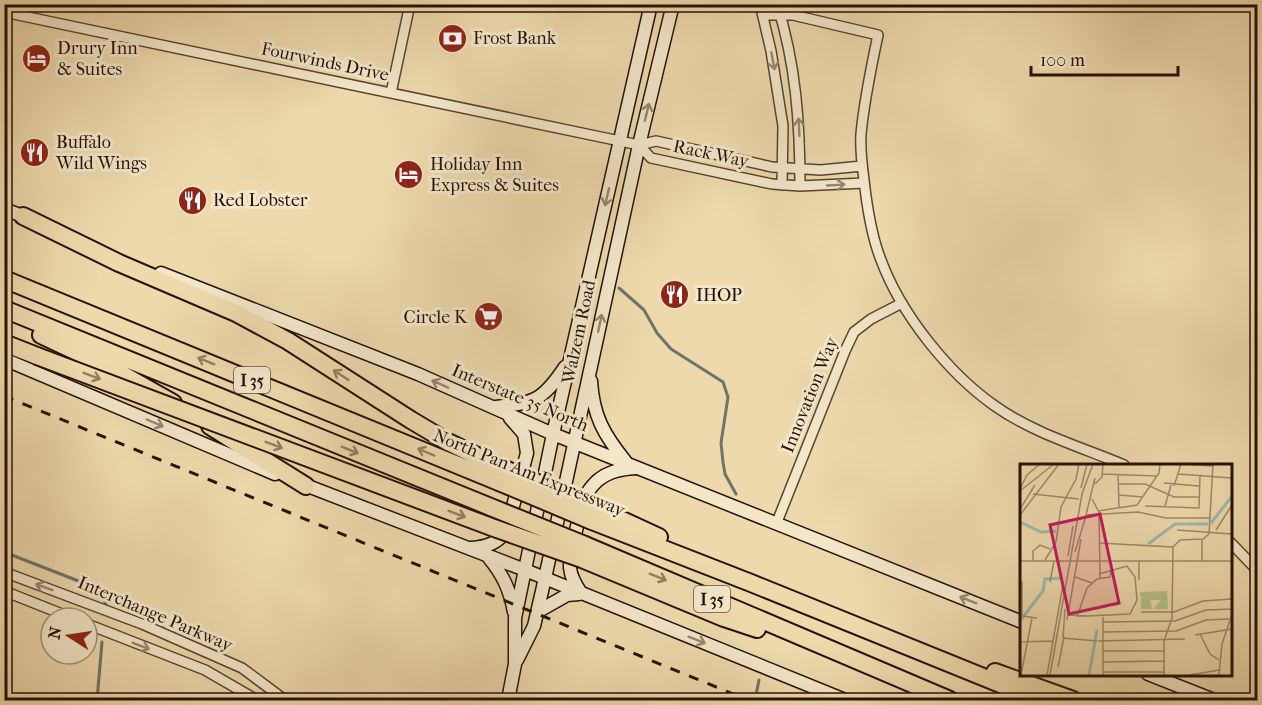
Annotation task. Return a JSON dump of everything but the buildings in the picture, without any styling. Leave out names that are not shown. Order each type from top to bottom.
[{"type":"highway","points":[[23,216],[119,263],[236,313],[288,341],[499,475]]},
{"type":"highway","name":"North Pan Am Expressway","points":[[4,279],[499,475],[751,583],[1040,700]]},
{"type":"highway","name":"I 35","points":[[4,309],[493,508],[584,552],[950,700]]},
{"type":"highway","points":[[4,320],[111,368],[306,486]]},
{"type":"highway","points":[[4,343],[494,528],[584,552]]},
{"type":"highway","points":[[873,633],[1024,681],[1073,700]]},
{"type":"main road","name":"Walzem Road","points":[[507,700],[515,664],[515,618],[553,434],[651,4]]},
{"type":"main road","name":"Walzem Road","points":[[515,664],[534,626],[639,145],[672,8]]},
{"type":"main road","name":"Interstate 35 North","points":[[4,209],[418,374],[553,434],[1020,621]]},
{"type":"main road","points":[[4,359],[306,486],[525,570],[845,700]]},
{"type":"main road","points":[[494,407],[524,404],[538,399],[553,385],[569,362]]},
{"type":"main road","points":[[591,363],[594,407],[598,419],[610,441],[627,463]]},
{"type":"main road","points":[[468,548],[486,546],[504,535],[525,464],[527,442],[524,435],[513,420],[494,407]]},
{"type":"main road","points":[[582,594],[574,582],[570,569],[571,556],[587,493],[608,473],[641,468]]},
{"type":"main road","points":[[486,555],[499,569],[510,591],[515,618]]},
{"type":"main road","points":[[537,612],[567,595],[582,594]]},
{"type":"main road","points":[[1151,675],[1214,700]]},
{"type":"street","points":[[391,93],[410,4]]},
{"type":"street","points":[[760,4],[775,70],[782,117],[782,185]]},
{"type":"street","points":[[763,15],[779,9],[793,15],[878,35],[867,87],[861,136],[862,166],[869,221],[881,261],[902,303],[931,345],[963,381],[995,407],[1026,424],[1122,464]]},
{"type":"street","points":[[779,9],[796,90],[800,128],[800,186]]},
{"type":"street","name":"Fourwinds Drive","points":[[4,12],[639,145]]},
{"type":"street","name":"Rack Way","points":[[862,166],[800,170],[656,141],[639,145],[651,158],[782,185],[864,183]]},
{"type":"street","name":"Innovation Way","points":[[777,522],[844,351],[854,332],[871,319],[902,303]]},
{"type":"street","points":[[1232,544],[1257,571]]},
{"type":"street","name":"Interchange Parkway","points":[[4,572],[142,624],[242,668],[285,700]]},
{"type":"street","name":"Interchange Parkway","points":[[4,591],[42,606]]},
{"type":"street","name":"Interchange Parkway","points":[[99,629],[205,670],[256,700]]},
{"type":"waterway","points":[[619,288],[644,310],[657,333],[671,349],[723,382],[728,397],[721,443],[723,462],[725,474],[736,494]]},
{"type":"waterway","points":[[4,552],[99,589],[106,604]]},
{"type":"waterway","points":[[97,700],[102,642]]},
{"type":"waterway","points":[[755,700],[759,680]]},
{"type":"railway","points":[[4,396],[748,700]]},
{"type":"place","name":"Frost Bank","points":[[452,38]]},
{"type":"place","name":"Drury Inn & Suites","points":[[36,58]]},
{"type":"place","name":"Buffalo Wild Wings","points":[[35,152]]},
{"type":"place","name":"Holiday Inn Express & Suites","points":[[409,174]]},
{"type":"place","name":"Red Lobster","points":[[192,200]]},
{"type":"place","name":"IHOP","points":[[675,295]]},
{"type":"place","name":"Circle K","points":[[488,317]]}]
